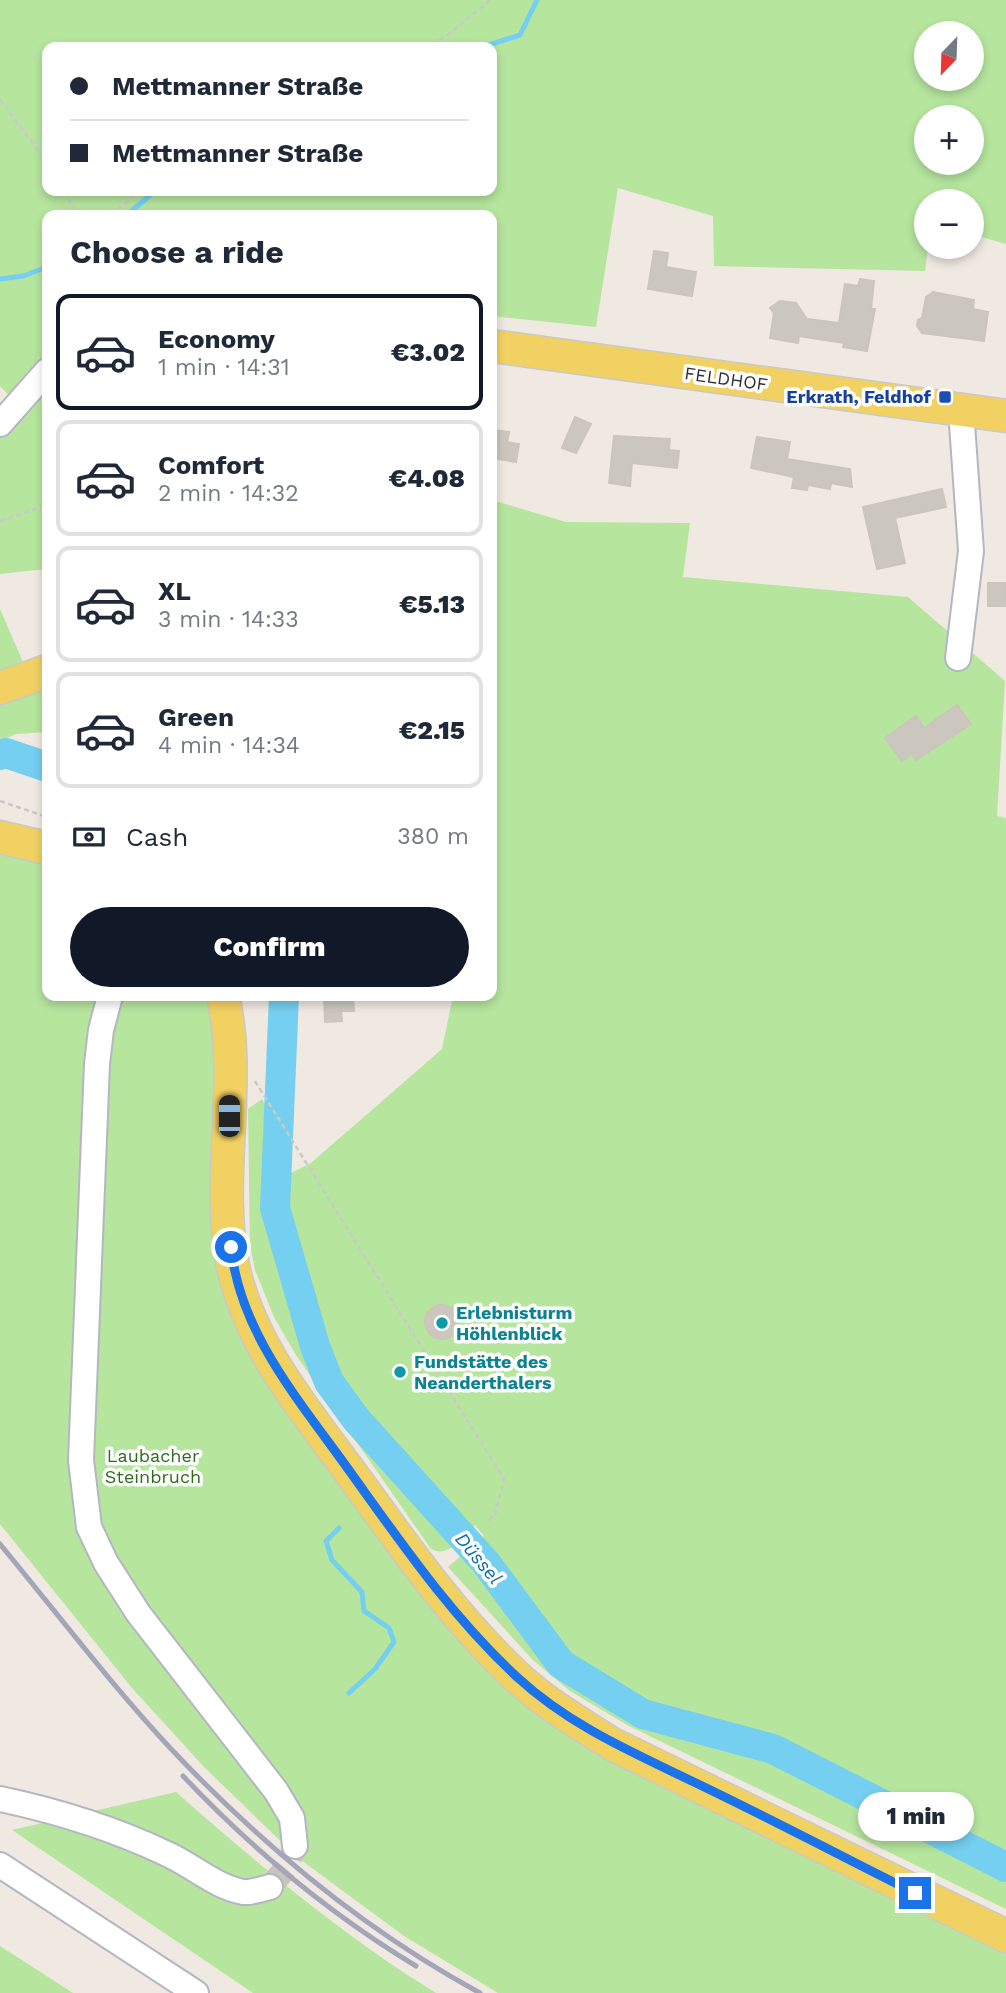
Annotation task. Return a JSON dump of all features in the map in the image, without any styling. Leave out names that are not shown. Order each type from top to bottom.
[{"type":"main road","name":"FELDHOF","points":[[497,347],[1006,416]]},
{"type":"main road","points":[[0,688],[42,673]]},
{"type":"main road","points":[[0,836],[42,847]]},
{"type":"main road","points":[[224,1001],[229,1035],[229,1228],[233,1264],[244,1304],[263,1346],[289,1388],[457,1616],[518,1678],[560,1711],[612,1744],[1006,1937]]},
{"type":"lane","points":[[0,424],[42,377]]},
{"type":"lane","points":[[958,658],[971,551],[961,410]]},
{"type":"lane","points":[[109,1001],[101,1030],[97,1064],[84,1361],[81,1460],[89,1527],[106,1563],[138,1613],[276,1791],[292,1818],[295,1846]]},
{"type":"lane","points":[[0,1799],[43,1808],[114,1830],[168,1854],[224,1885],[244,1892],[270,1887]]},
{"type":"lane","points":[[0,1865],[196,1993]]},
{"type":"path","points":[[434,42],[445,37],[490,0]]},
{"type":"path","points":[[0,99],[42,156]]},
{"type":"path","points":[[117,210],[134,196]]},
{"type":"path","points":[[0,520],[42,507]]},
{"type":"path","points":[[0,801],[42,815]]},
{"type":"path","points":[[255,1080],[504,1479],[495,1514],[486,1523]]},
{"type":"green space","points":[[0,0],[1006,0],[1006,244],[984,238],[984,189],[914,189],[914,259],[926,259],[925,271],[714,266],[713,216],[618,188],[596,327],[497,317],[497,210],[42,210],[42,570],[0,574],[0,432],[26,412],[0,386]]},
{"type":"green space","points":[[497,501],[566,522],[690,523],[683,577],[908,597],[1005,681],[997,816],[1006,818],[1006,1909],[627,1725],[570,1691],[533,1660],[448,1567],[484,1536],[475,1525],[449,1549],[431,1549],[296,1355],[274,1317],[255,1270],[250,1246],[248,1109],[262,1099],[285,1140],[285,1176],[311,1163],[442,1049],[452,1001],[497,1001]]},
{"type":"green space","points":[[0,609],[23,662],[42,657],[42,732],[16,734],[0,741]]},
{"type":"green space","name":"Laubacher Steinbruch","points":[[0,850],[42,862],[42,1001],[210,1001],[237,1306],[513,1683],[1006,1943],[1006,1993],[498,1993],[404,1936],[297,1857],[205,1768],[132,1688],[0,1524]]},
{"type":"green space","points":[[176,1792],[302,1898],[367,1947],[436,1993],[253,1993],[12,1830]]},
{"type":"green space","points":[[0,1946],[73,1993],[0,1993]]},
{"type":"building","points":[[654,251],[668,253],[666,267],[696,272],[692,296],[648,289]]},
{"type":"building","points":[[860,279],[874,281],[871,309],[875,309],[867,351],[843,347],[844,343],[799,336],[798,343],[770,338],[774,313],[770,308],[780,301],[796,303],[807,319],[839,323],[845,284],[858,286]]},
{"type":"building","points":[[933,292],[974,300],[973,309],[988,312],[984,341],[922,333],[917,326],[918,320],[922,318],[926,297]]},
{"type":"building","points":[[575,417],[591,424],[576,453],[562,448]]},
{"type":"building","points":[[497,431],[509,432],[507,442],[519,444],[516,462],[497,459]]},
{"type":"building","points":[[614,436],[670,439],[669,450],[679,451],[677,468],[632,463],[630,486],[609,483]]},
{"type":"building","points":[[757,437],[790,442],[787,459],[850,469],[852,487],[831,483],[830,489],[808,485],[807,490],[792,488],[794,477],[751,468]]},
{"type":"building","points":[[942,489],[946,507],[895,518],[905,563],[877,569],[863,507]]},
{"type":"building","points":[[988,583],[1006,583],[1006,606],[988,606]]},
{"type":"building","points":[[957,705],[971,724],[916,760],[911,754],[902,761],[885,738],[916,716],[924,728]]},
{"type":"building","points":[[324,1001],[353,1001],[354,1011],[341,1011],[342,1021],[325,1022]]},
{"type":"building","name":"Erlebnisturm Höhlenblick","points":[[442,1305],[454,1310],[459,1322],[454,1334],[442,1339],[430,1334],[425,1322],[430,1310]]},
{"type":"waterway","points":[[497,42],[520,35],[537,0]]},
{"type":"waterway","points":[[133,210],[149,196]]},
{"type":"waterway","points":[[0,279],[23,276],[42,269]]},
{"type":"waterway","name":"Düssel","points":[[0,755],[6,753],[42,765]]},
{"type":"waterway","name":"Düssel","points":[[284,1001],[275,1208],[315,1346],[329,1382],[356,1419],[486,1563],[561,1664],[643,1714],[773,1749],[1006,1867]]},
{"type":"waterway","points":[[339,1528],[326,1541],[332,1560],[362,1592],[364,1611],[389,1628],[394,1642],[375,1669],[349,1693]]},
{"type":"tunnel","points":[[270,1887],[286,1868],[295,1846]]},
{"type":"railway","points":[[0,1544],[150,1726],[243,1820],[356,1914],[438,1969],[480,1993]]},
{"type":"railway","points":[[183,1776],[236,1829],[293,1879],[353,1925],[416,1966]]},
{"type":"place","name":"Erkrath, Feldhof","points":[[945,397]]},
{"type":"place","name":"Erlebnisturm Höhlenblick","points":[[442,1323]]},
{"type":"place","name":"Fundstätte des Neanderthalers","points":[[400,1372]]},
{"type":"route","points":[[231,1247],[244,1304],[263,1346],[289,1388],[457,1616],[518,1678],[560,1711],[612,1744],[915,1893]]}]
